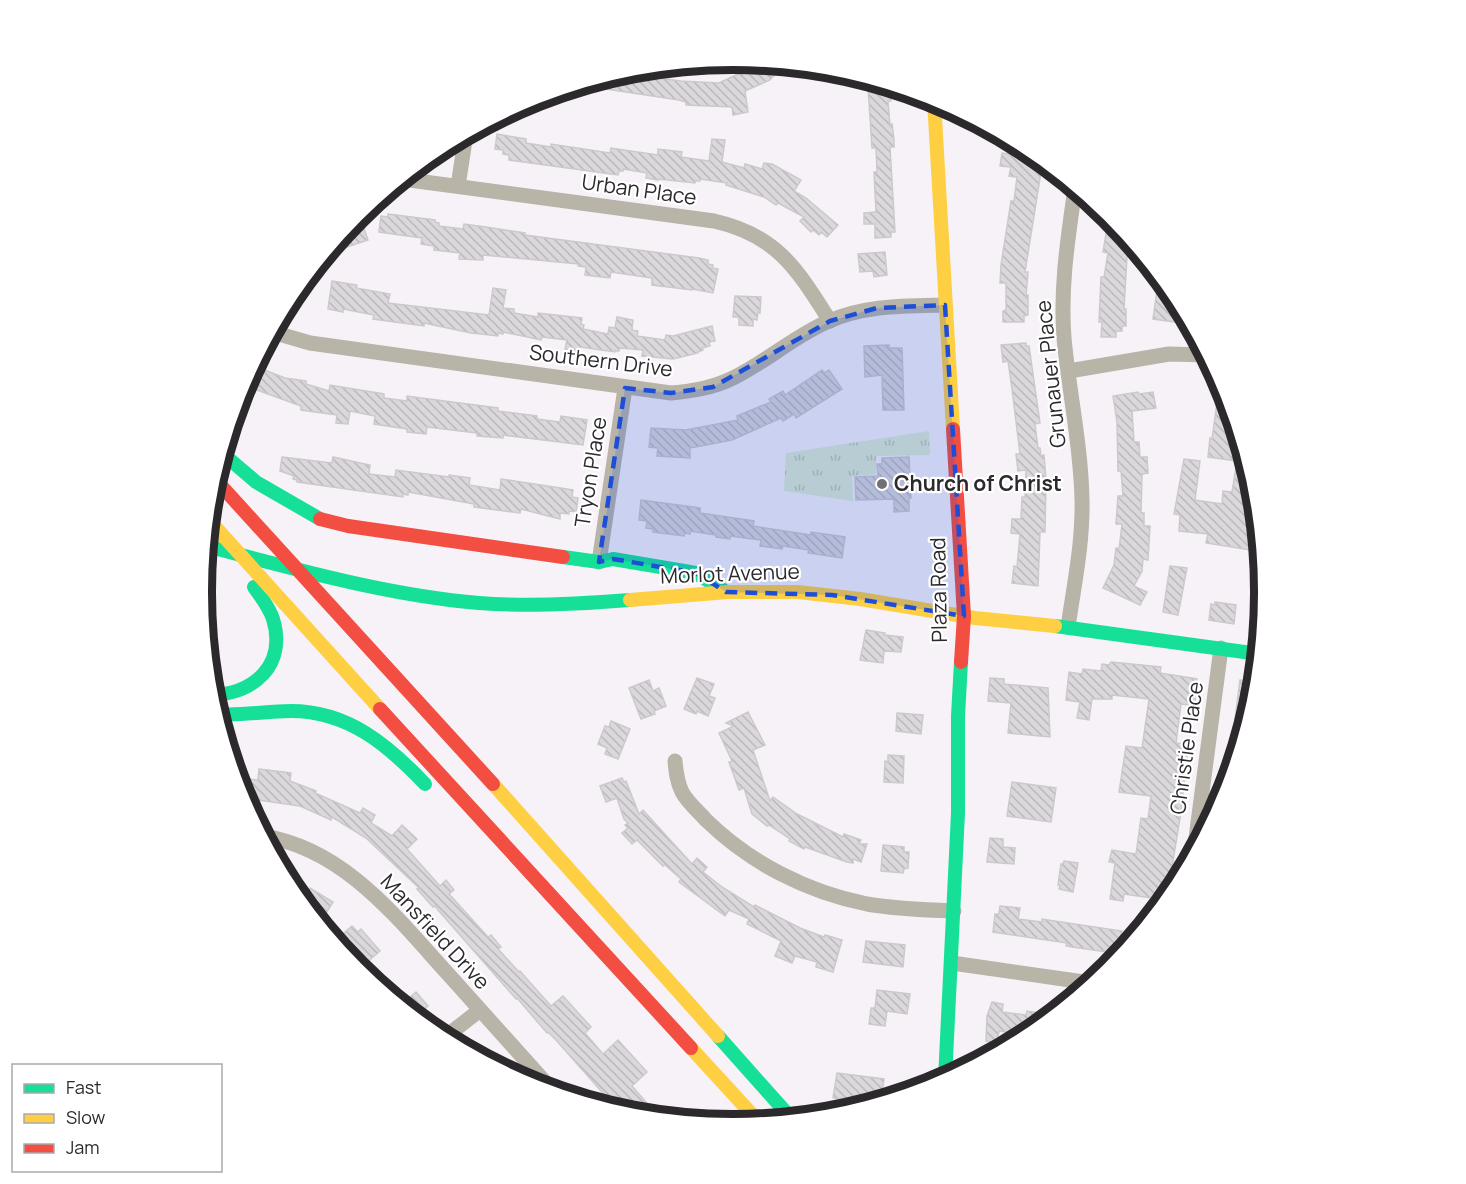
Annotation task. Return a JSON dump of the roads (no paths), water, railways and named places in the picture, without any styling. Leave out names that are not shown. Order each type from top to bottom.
[{"type":"main road","name":"Plaza Road","points":[[935,111],[964,616],[958,716],[959,771],[950,1066]]},
{"type":"main road","points":[[229,459],[256,482],[320,519],[348,526],[599,562],[613,559],[696,573],[726,592]]},
{"type":"main road","points":[[223,487],[516,810],[784,1110]]},
{"type":"main road","points":[[216,528],[491,832],[751,1113]]},
{"type":"main road","points":[[215,537],[262,598],[269,610],[276,636],[271,662],[257,682],[247,689],[222,694]]},
{"type":"main road","name":"Morlot Avenue","points":[[214,548],[358,585],[436,598],[519,605],[603,602],[726,592],[797,592],[1251,653]]},
{"type":"main road","points":[[226,714],[309,711],[328,714],[348,722],[383,744],[434,794]]},
{"type":"main road","points":[[654,1029],[740,1114]]},
{"type":"street","points":[[459,186],[465,145]]},
{"type":"street","name":"Urban Place","points":[[413,180],[714,221],[734,226],[771,245],[786,258],[830,321]]},
{"type":"street","name":"Grunauer Place","points":[[1068,627],[1083,504],[1080,453],[1064,328],[1064,280],[1074,197]]},
{"type":"street","name":"Southern Drive","points":[[279,334],[309,343],[671,393],[712,387],[733,379],[809,330],[854,313],[877,308],[945,305]]},
{"type":"street","points":[[1069,371],[1169,354],[1198,356]]},
{"type":"street","name":"Tryon Place","points":[[599,562],[625,388]]},
{"type":"street","name":"Christie Place","points":[[1197,831],[1221,648]]},
{"type":"street","points":[[675,761],[682,792],[692,806],[734,844],[783,874],[827,893],[866,904],[954,911]]},
{"type":"street","name":"Mansfield Drive","points":[[273,838],[292,843],[318,854],[343,869],[380,899],[540,1077]]},
{"type":"street","points":[[952,963],[1080,981]]},
{"type":"street","points":[[452,1032],[480,1010]]},
{"type":"place","name":"Church of Christ","points":[[882,484]]}]
